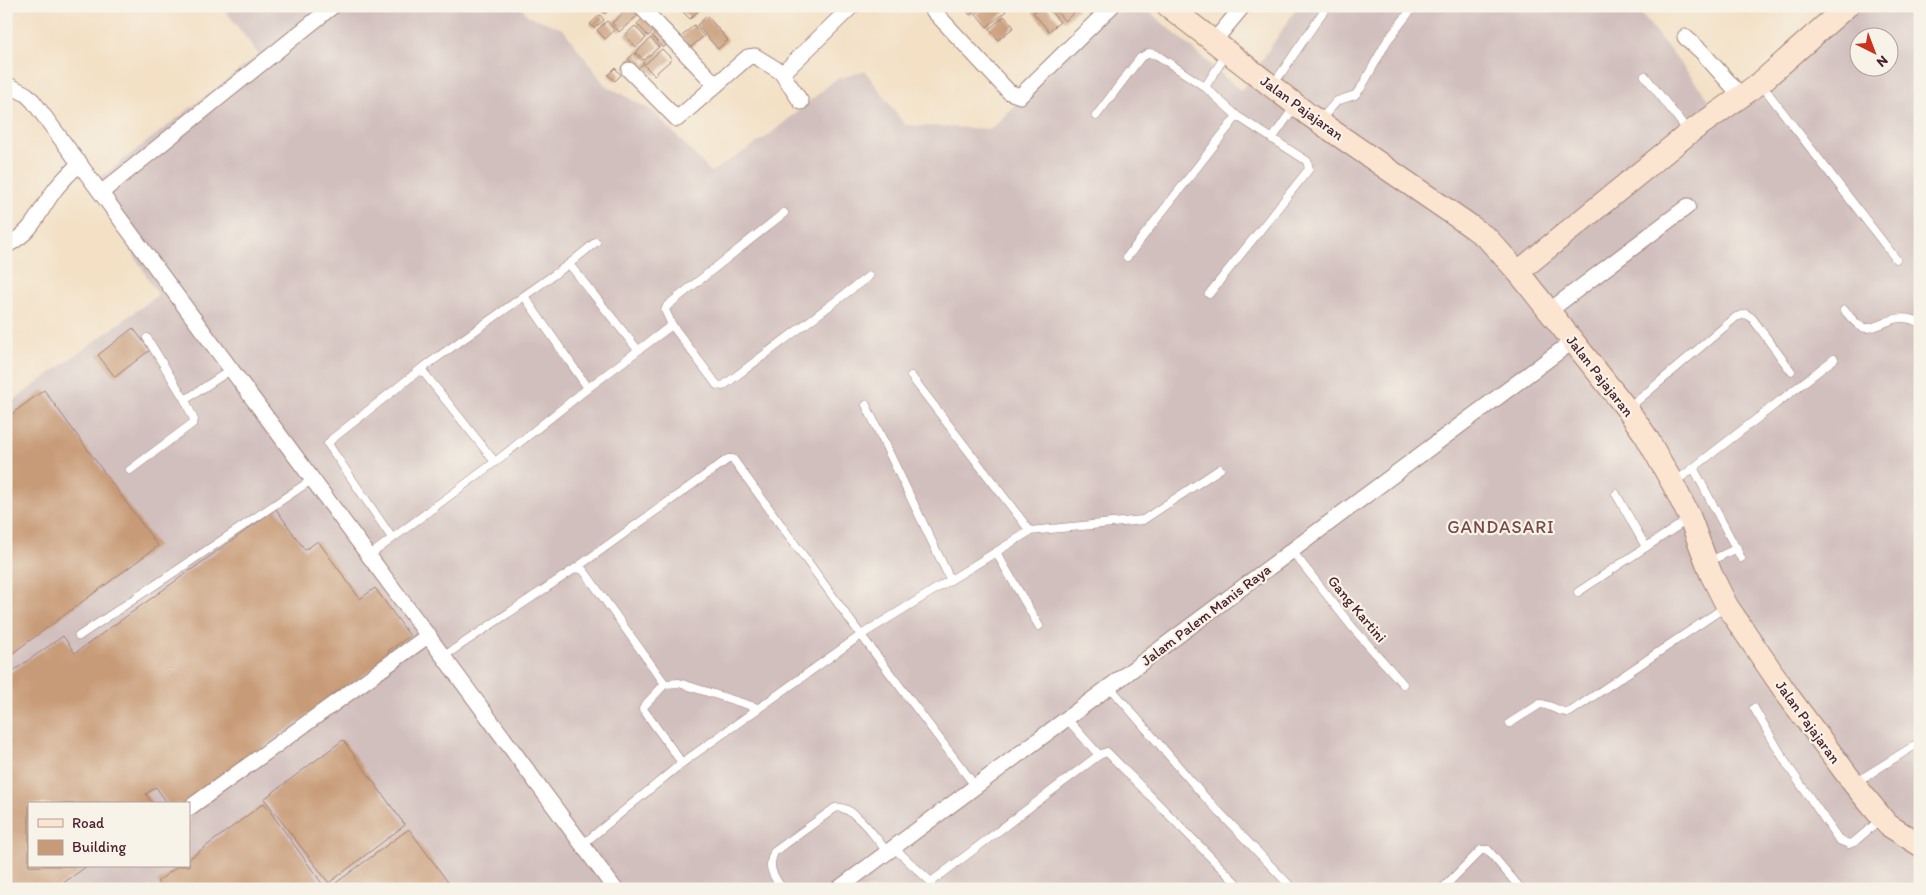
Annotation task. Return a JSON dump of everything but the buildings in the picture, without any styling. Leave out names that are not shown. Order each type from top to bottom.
[{"type":"main road","name":"Jalan Pajajaran","points":[[1168,6],[1318,122],[1488,239],[1518,272],[1627,409],[1646,436],[1690,518],[1706,563],[1727,606],[1789,697],[1854,784],[1888,825],[1920,845]]},
{"type":"main road","points":[[1518,272],[1689,133],[1760,83],[1847,6]]},
{"type":"street","points":[[102,192],[333,6]]},
{"type":"street","points":[[929,6],[1009,92],[1020,96],[1112,6]]},
{"type":"street","points":[[1221,46],[1243,6]]},
{"type":"street","points":[[646,8],[716,86]]},
{"type":"street","points":[[781,72],[785,71],[847,8]]},
{"type":"street","points":[[1685,37],[1741,96]]},
{"type":"street","points":[[629,70],[677,119],[751,56],[755,56],[781,72],[800,102]]},
{"type":"street","points":[[6,84],[26,94],[33,101],[80,162],[615,889]]},
{"type":"street","points":[[6,246],[21,238],[30,230],[54,191],[80,162]]},
{"type":"street","points":[[1549,311],[1688,206]]},
{"type":"street","name":"Jalam Palem Manis Raya","points":[[838,889],[1573,341]]},
{"type":"street","points":[[190,807],[429,635]]},
{"type":"lane","points":[[1272,87],[1327,6]]},
{"type":"lane","points":[[1318,122],[1337,101],[1355,95],[1361,88],[1387,41],[1414,6]]},
{"type":"lane","points":[[1205,87],[1221,46]]},
{"type":"lane","points":[[1096,116],[1140,58],[1149,53],[1157,55],[1205,87],[1237,116],[1307,161],[1310,169],[1209,294]]},
{"type":"lane","points":[[1645,76],[1689,133]]},
{"type":"lane","points":[[1760,83],[1896,259]]},
{"type":"lane","points":[[1272,139],[1296,105]]},
{"type":"lane","points":[[1127,256],[1237,116]]},
{"type":"lane","points":[[784,213],[667,306],[665,310],[672,325],[717,385],[723,386],[868,276]]},
{"type":"lane","points":[[392,538],[328,444],[421,369],[569,264],[596,242]]},
{"type":"lane","points":[[569,264],[638,350]]},
{"type":"lane","points":[[524,296],[588,388]]},
{"type":"lane","points":[[1844,310],[1856,323],[1866,328],[1903,317],[1912,318],[1920,323]]},
{"type":"lane","points":[[1627,409],[1736,317],[1746,314],[1752,318],[1791,371]]},
{"type":"lane","points":[[370,555],[495,462],[588,388],[672,325]]},
{"type":"lane","points":[[130,470],[194,423],[193,416],[185,400],[146,338]]},
{"type":"lane","points":[[1673,484],[1834,359]]},
{"type":"lane","points":[[185,400],[232,368]]},
{"type":"lane","points":[[421,369],[495,462]]},
{"type":"lane","points":[[911,376],[1030,532]]},
{"type":"lane","points":[[866,405],[950,579]]},
{"type":"lane","points":[[444,656],[576,568],[728,459],[733,459],[860,634],[976,787]]},
{"type":"lane","points":[[583,844],[682,763],[860,634],[950,579],[1030,532],[1143,520],[1220,469]]},
{"type":"lane","points":[[1694,469],[1741,558]]},
{"type":"lane","points":[[79,636],[313,478]]},
{"type":"lane","points":[[1616,494],[1646,547]]},
{"type":"lane","points":[[1578,592],[1690,518]]},
{"type":"lane","points":[[1706,563],[1737,548]]},
{"type":"lane","name":"Gang Kartini","points":[[1292,551],[1347,620],[1402,684]]},
{"type":"lane","points":[[996,552],[1039,626]]},
{"type":"lane","points":[[576,568],[583,570],[665,684]]},
{"type":"lane","points":[[1510,723],[1540,704],[1550,705],[1563,712],[1570,712],[1727,606]]},
{"type":"lane","points":[[682,763],[643,709],[665,684],[679,683],[758,708]]},
{"type":"lane","points":[[1110,687],[1203,795],[1293,889]]},
{"type":"lane","points":[[1754,708],[1788,766],[1839,840],[1849,844],[1854,842],[1882,818]]},
{"type":"lane","points":[[1067,719],[1100,755]]},
{"type":"lane","points":[[1854,784],[1920,742]]},
{"type":"lane","points":[[782,889],[770,868],[774,852],[840,806],[856,816],[890,850],[931,885],[1100,755],[1107,752],[1242,889]]},
{"type":"lane","points":[[1442,889],[1481,850],[1488,850],[1521,889]]},
{"type":"shaded area","points":[[222,6],[521,6],[527,15],[563,29],[605,85],[654,112],[711,172],[768,136],[836,79],[865,71],[905,125],[991,129],[1115,6],[1143,6],[1241,91],[1298,6],[1635,6],[1719,112],[1838,6],[1920,6],[1920,889],[6,889],[6,406],[158,295],[92,184],[259,55]]},
{"type":"district","name":"GANDASARI","points":[[1501,527]]}]
